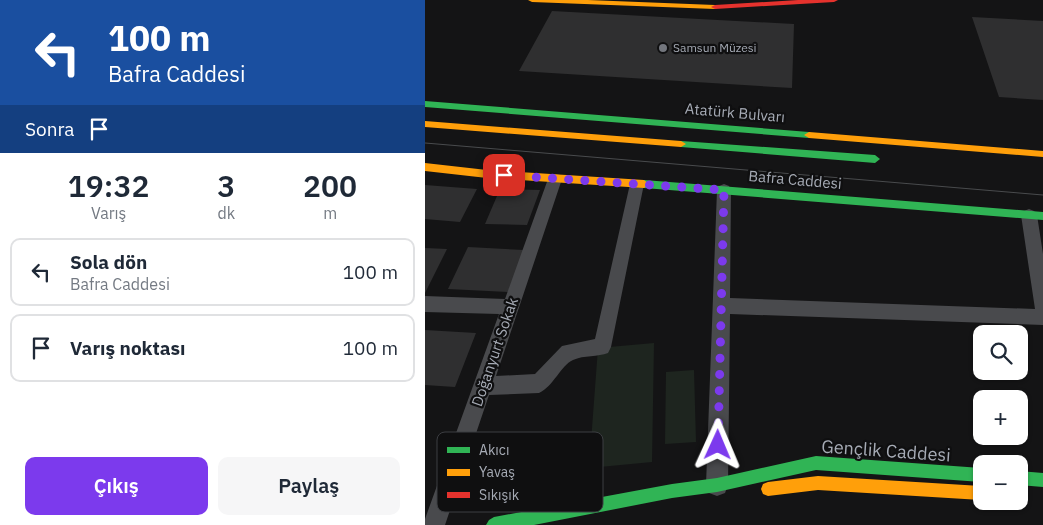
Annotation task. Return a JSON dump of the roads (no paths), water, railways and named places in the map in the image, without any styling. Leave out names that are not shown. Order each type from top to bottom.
[{"type":"main road","points":[[533,0],[728,8],[834,0]]},
{"type":"main road","points":[[648,0],[733,0]]},
{"type":"main road","name":"Atatürk Bulvarı","points":[[425,104],[1043,154]]},
{"type":"main road","points":[[425,124],[886,160]]},
{"type":"main road","name":"Bafra Caddesi","points":[[425,167],[1036,215]]},
{"type":"main road","name":"Gençlik Caddesi","points":[[603,504],[672,490],[717,485],[816,463],[973,474]]},
{"type":"main road","points":[[1028,479],[1043,480]]},
{"type":"main road","points":[[755,491],[818,483],[973,493]]},
{"type":"main road","name":"Gençlik Caddesi","points":[[494,525],[560,512]]},
{"type":"street","name":"Doğanyurt Sokak","points":[[467,432],[555,178]]},
{"type":"street","points":[[483,386],[539,383],[569,352],[602,347],[637,184]]},
{"type":"street","points":[[717,485],[724,190]]},
{"type":"street","points":[[1036,215],[1043,307]]},
{"type":"street","points":[[425,304],[510,307]]},
{"type":"street","points":[[721,306],[1043,317]]},
{"type":"street","name":"Doğanyurt Sokak","points":[[434,525],[439,512]]},
{"type":"tram line","points":[[425,143],[1043,195]]},
{"type":"place","name":"Samsun Müzesi","points":[[663,48]]}]
